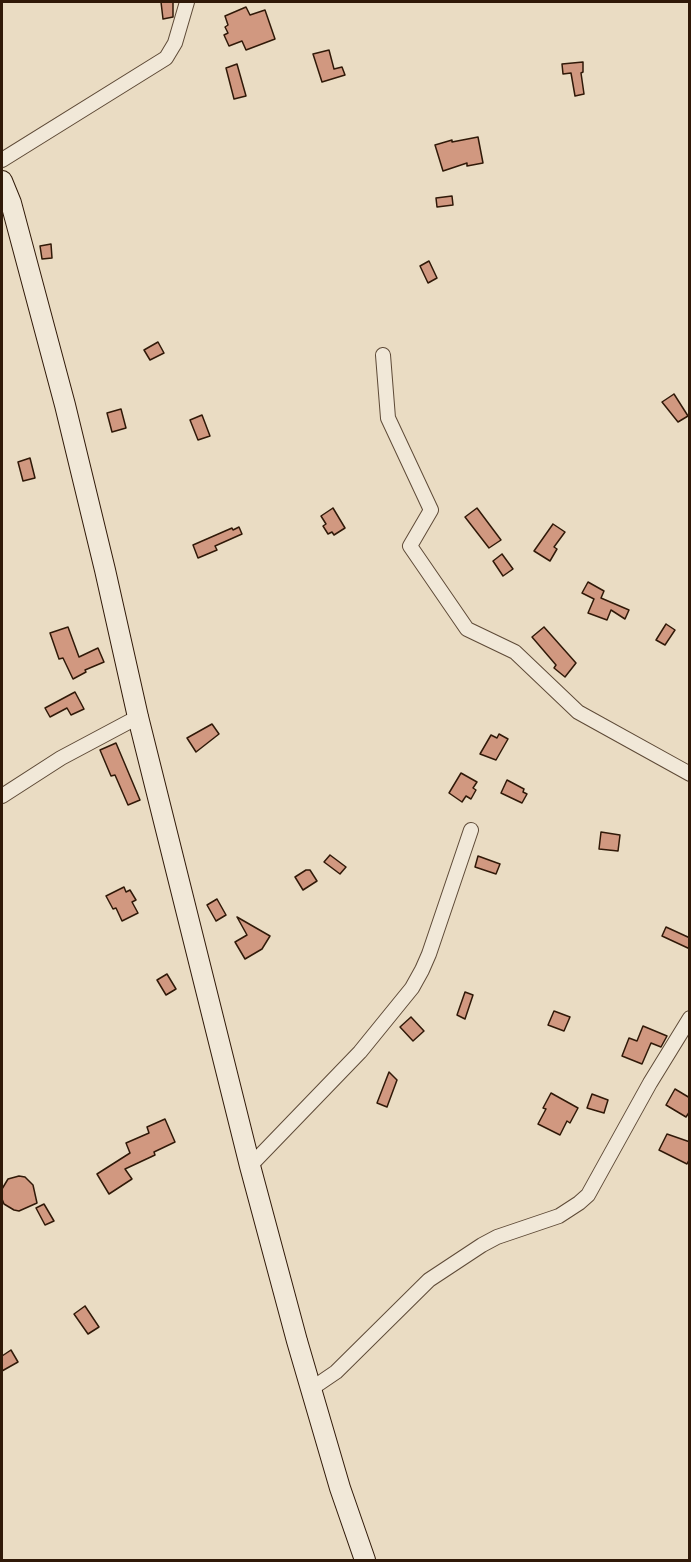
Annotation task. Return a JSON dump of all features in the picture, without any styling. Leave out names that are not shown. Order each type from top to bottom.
[{"type":"main road","points":[[2,181],[11,203],[65,405],[138,717],[250,1166],[311,1389],[364,1560]]},
{"type":"street","points":[[2,160],[166,58],[175,43],[187,2]]},
{"type":"street","points":[[383,355],[388,418],[431,510],[410,546],[467,629],[515,652],[578,712],[690,774]]},
{"type":"street","points":[[2,796],[61,758],[138,717]]},
{"type":"street","points":[[250,1166],[360,1052],[412,988],[429,954],[471,830]]},
{"type":"street","points":[[311,1389],[336,1372],[429,1280],[465,1255],[497,1238],[559,1216],[588,1195],[650,1083],[690,1018]]},
{"type":"building","points":[[161,2],[173,2],[173,17],[163,19]]},
{"type":"building","points":[[246,7],[250,15],[265,10],[275,39],[246,50],[242,41],[229,46],[224,35],[228,33],[225,27],[228,25],[225,16]]},
{"type":"building","points":[[329,50],[334,69],[342,67],[345,75],[322,82],[313,54]]},
{"type":"building","points":[[583,62],[581,73],[584,94],[575,96],[571,73],[563,74],[562,64]]},
{"type":"building","points":[[237,64],[246,96],[234,99],[226,68]]},
{"type":"building","points":[[478,137],[483,163],[467,166],[467,163],[443,171],[435,145],[452,140],[452,142]]},
{"type":"building","points":[[452,196],[453,205],[437,207],[436,198]]},
{"type":"building","points":[[51,244],[52,258],[42,259],[40,246]]},
{"type":"building","points":[[429,261],[437,278],[428,283],[420,266]]},
{"type":"building","points":[[158,342],[164,353],[150,360],[144,350]]},
{"type":"building","points":[[674,394],[688,416],[678,422],[662,402]]},
{"type":"building","points":[[121,409],[126,428],[112,432],[107,413]]},
{"type":"building","points":[[202,415],[210,436],[198,440],[190,420]]},
{"type":"building","points":[[30,458],[35,478],[23,481],[18,462]]},
{"type":"building","points":[[333,508],[345,528],[334,535],[332,532],[328,534],[321,516]]},
{"type":"building","points":[[477,508],[501,540],[489,548],[465,517]]},
{"type":"building","points":[[553,524],[565,532],[554,547],[557,549],[550,561],[534,551]]},
{"type":"building","points":[[239,527],[242,534],[215,546],[217,550],[198,558],[193,545]]},
{"type":"building","points":[[502,554],[513,569],[503,576],[493,561]]},
{"type":"building","points":[[588,582],[604,591],[601,598],[629,610],[625,619],[611,610],[607,620],[588,613],[594,599],[582,593]]},
{"type":"building","points":[[666,624],[675,630],[665,645],[656,640]]},
{"type":"building","points":[[68,627],[79,657],[98,648],[104,662],[85,670],[86,672],[73,679],[63,658],[59,659],[50,633]]},
{"type":"building","points":[[544,627],[576,663],[565,677],[554,668],[556,665],[532,637]]},
{"type":"building","points":[[75,692],[84,709],[71,715],[67,708],[50,717],[45,708]]},
{"type":"building","points":[[212,724],[219,734],[196,752],[187,738]]},
{"type":"building","points":[[499,734],[508,739],[496,760],[480,754],[491,735],[497,738]]},
{"type":"building","points":[[116,743],[140,800],[128,805],[115,775],[111,776],[100,750]]},
{"type":"building","points":[[461,773],[477,782],[471,799],[466,796],[462,802],[449,793]]},
{"type":"building","points":[[507,780],[524,789],[523,792],[527,794],[522,803],[501,793]]},
{"type":"building","points":[[601,832],[620,835],[618,851],[599,849]]},
{"type":"building","points":[[330,855],[346,867],[340,874],[324,862]]},
{"type":"building","points":[[478,856],[500,864],[496,874],[475,867]]},
{"type":"building","points":[[310,870],[317,881],[303,890],[295,877]]},
{"type":"building","points":[[124,887],[126,892],[130,890],[136,900],[132,902],[138,913],[122,921],[116,908],[113,909],[106,896]]},
{"type":"building","points":[[217,899],[226,915],[216,921],[207,905]]},
{"type":"building","points":[[237,917],[270,936],[262,949],[245,959],[235,942],[247,935]]},
{"type":"building","points":[[666,927],[690,938],[690,949],[662,936]]},
{"type":"building","points":[[167,974],[176,989],[166,995],[157,980]]},
{"type":"building","points":[[465,992],[473,995],[465,1019],[457,1015]]},
{"type":"building","points":[[554,1011],[570,1017],[564,1031],[548,1025]]},
{"type":"building","points":[[411,1017],[424,1031],[413,1041],[400,1027]]},
{"type":"building","points":[[643,1026],[667,1036],[661,1047],[651,1043],[642,1064],[622,1056],[629,1038],[637,1041]]},
{"type":"building","points":[[389,1072],[397,1080],[387,1107],[377,1103]]},
{"type":"building","points":[[675,1089],[690,1098],[690,1111],[686,1117],[666,1105]]},
{"type":"building","points":[[551,1093],[578,1108],[570,1123],[567,1121],[560,1135],[538,1124]]},
{"type":"building","points":[[592,1094],[608,1100],[604,1113],[587,1108]]},
{"type":"building","points":[[165,1119],[175,1142],[154,1152],[155,1155],[125,1169],[132,1179],[109,1194],[97,1174],[130,1153],[126,1143],[149,1133],[147,1127]]},
{"type":"building","points":[[667,1134],[690,1142],[690,1158],[687,1164],[659,1150]]},
{"type":"building","points":[[25,1177],[33,1185],[37,1203],[19,1211],[4,1204],[2,1189],[8,1179]]},
{"type":"building","points":[[44,1204],[54,1221],[45,1225],[36,1208]]},
{"type":"building","points":[[85,1306],[99,1327],[88,1334],[74,1314]]},
{"type":"building","points":[[11,1350],[18,1362],[2,1371],[2,1356]]}]
